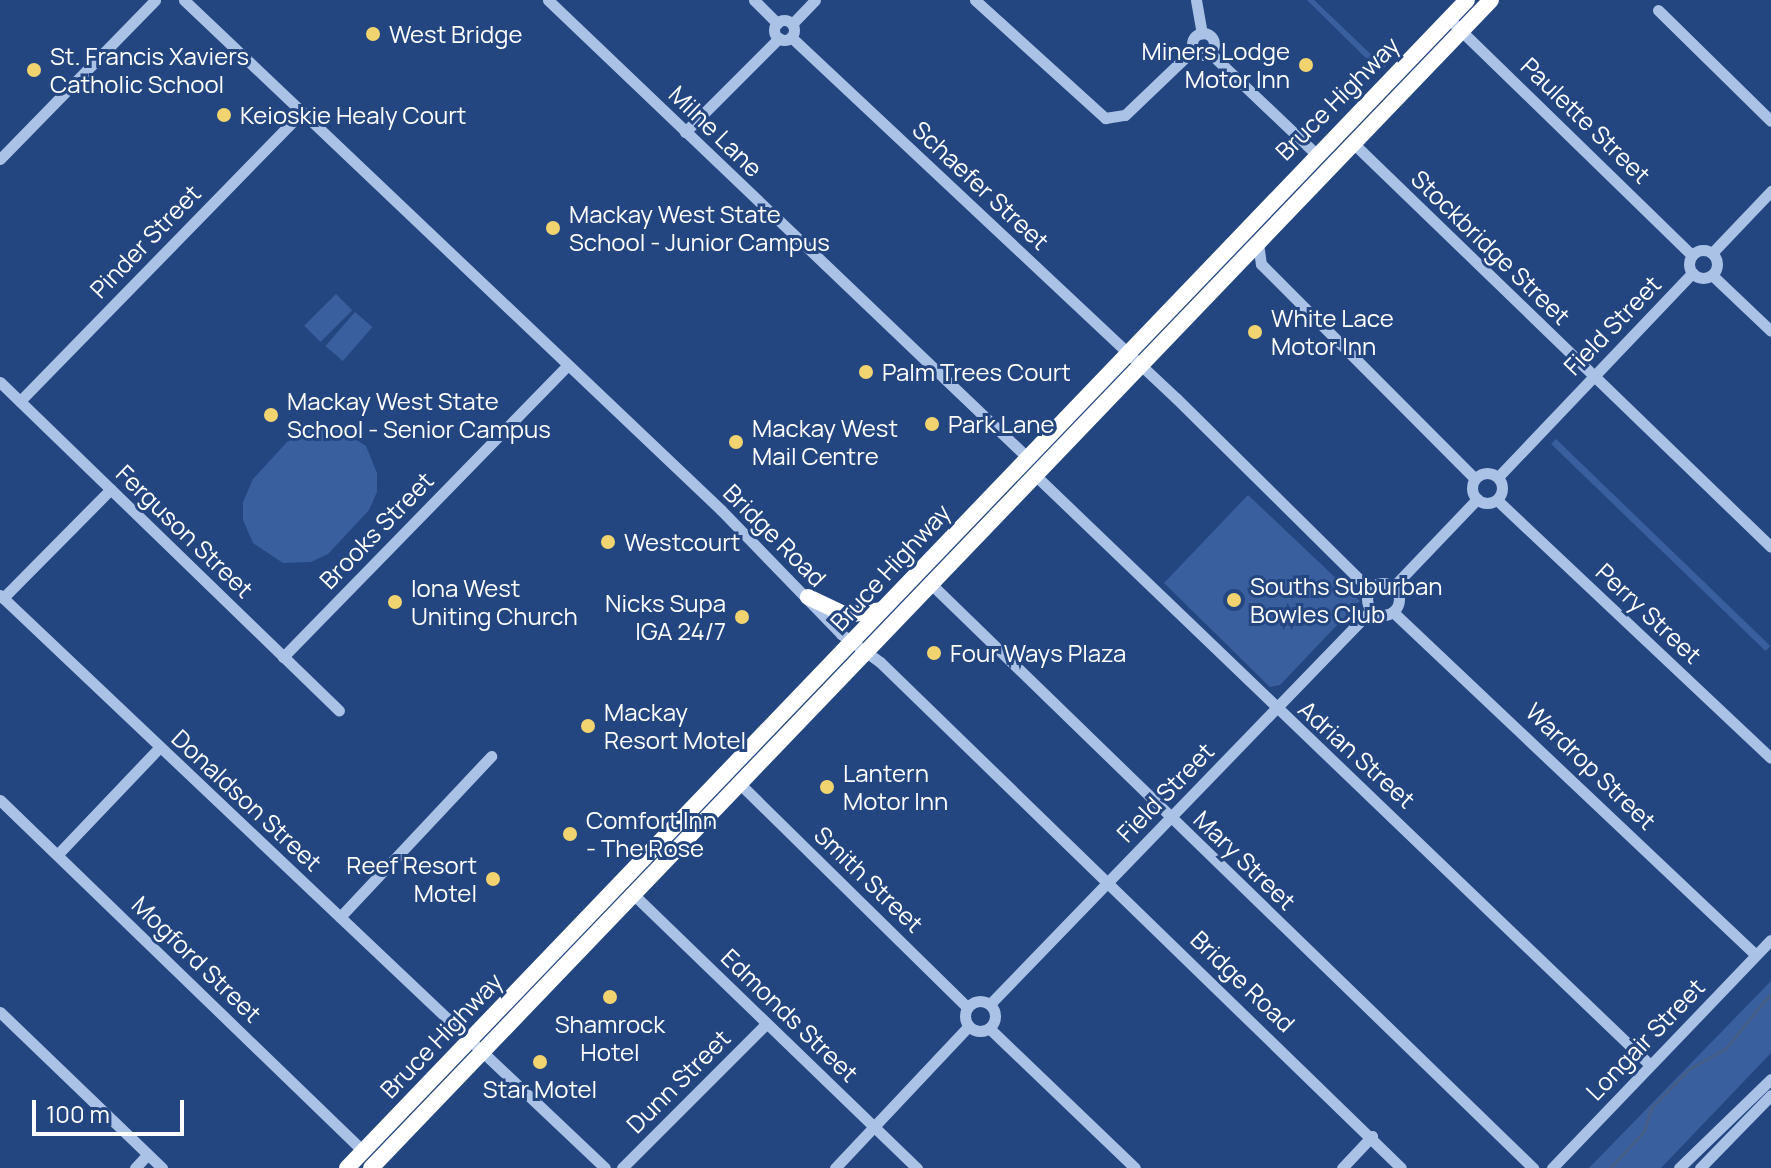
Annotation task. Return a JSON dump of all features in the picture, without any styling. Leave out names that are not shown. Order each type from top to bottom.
[{"type":"highway","name":"Bruce Highway","points":[[347,1168],[633,894],[739,783],[859,647],[883,609],[1028,458],[1258,243],[1353,143],[1455,25],[1467,0]]},
{"type":"highway","name":"Bruce Highway","points":[[378,1166],[477,1045],[859,647],[929,582],[1035,475],[1315,153],[1455,25],[1491,0]]},
{"type":"highway","points":[[808,597],[846,615],[883,609]]},
{"type":"street","points":[[0,159],[155,0]]},
{"type":"street","name":"Bridge Road","points":[[184,0],[1372,1136],[1401,1168]]},
{"type":"street","name":"Milne Lane","points":[[548,0],[1028,458]]},
{"type":"street","points":[[754,0],[777,23],[785,38]]},
{"type":"street","points":[[685,132],[785,38],[792,24],[815,0]]},
{"type":"street","points":[[975,0],[1105,118],[1125,115],[1193,50],[1193,40],[1202,33]]},
{"type":"street","points":[[1196,0],[1202,33],[1213,42],[1210,53]]},
{"type":"street","points":[[1658,10],[1771,121]]},
{"type":"street","points":[[777,23],[792,24]]},
{"type":"street","name":"Paulette Street","points":[[1455,25],[1692,255]]},
{"type":"street","name":"Schaefer Street","points":[[785,38],[1134,360]]},
{"type":"street","points":[[1193,50],[1210,53],[1315,153]]},
{"type":"street","name":"Pinder Street","points":[[20,401],[302,112]]},
{"type":"street","name":"Stockbridge Street","points":[[1353,143],[1771,547]]},
{"type":"street","points":[[1712,253],[1771,191]]},
{"type":"street","points":[[1258,243],[1258,259],[1269,272],[1475,479],[1477,499]]},
{"type":"street","points":[[1712,275],[1718,265],[1712,253],[1703,249],[1692,255],[1692,273],[1712,275],[1771,331]]},
{"type":"street","points":[[1235,266],[1269,272]]},
{"type":"street","name":"Field Street","points":[[1498,477],[1692,273]]},
{"type":"street","points":[[1134,360],[1370,590],[1371,610],[1393,612],[1399,600],[1393,587],[1383,583],[1370,590]]},
{"type":"street","name":"Brooks Street","points":[[283,657],[567,366]]},
{"type":"street","name":"Ferguson Street","points":[[0,382],[339,710]]},
{"type":"street","points":[[1393,587],[1477,499],[1497,500],[1503,489],[1498,477],[1488,473],[1475,479]]},
{"type":"street","name":"Adrian Street","points":[[1035,475],[1276,710],[1650,1065]]},
{"type":"street","points":[[1,597],[111,489]]},
{"type":"street","name":"Perry Street","points":[[1497,500],[1771,758]]},
{"type":"street","name":"Mary Street","points":[[929,582],[1533,1168]]},
{"type":"street","name":"Donaldson Street","points":[[1,597],[605,1168]]},
{"type":"street","name":"Field Street","points":[[990,1004],[1371,610]]},
{"type":"street","name":"Wardrop Street","points":[[1393,612],[1756,955]]},
{"type":"street","points":[[58,854],[159,748]]},
{"type":"street","points":[[340,917],[491,756]]},
{"type":"street","name":"Smith Street","points":[[739,783],[967,1007]]},
{"type":"street","name":"Mogford Street","points":[[3,807],[58,854],[363,1151]]},
{"type":"street","name":"Edmonds Street","points":[[633,894],[917,1168]]},
{"type":"street","name":"Longair Street","points":[[1552,1168],[1771,940]]},
{"type":"street","points":[[835,1168],[969,1026],[967,1007],[980,1001],[990,1004],[995,1017],[989,1028]]},
{"type":"street","points":[[0,1012],[162,1168]]},
{"type":"street","name":"Dunn Street","points":[[622,1168],[766,1024]]},
{"type":"street","points":[[969,1026],[989,1028],[1135,1168]]},
{"type":"street","points":[[1679,1168],[1771,1079]]},
{"type":"street","points":[[1700,1168],[1771,1095]]},
{"type":"street","points":[[1342,1168],[1372,1136]]},
{"type":"street","points":[[135,1168],[147,1155]]},
{"type":"shaded area","points":[[1307,0],[1314,0],[1380,63],[1389,63],[1380,72]]},
{"type":"shaded area","points":[[336,294],[352,310],[320,342],[304,326]]},
{"type":"shaded area","points":[[355,312],[372,327],[343,361],[325,346]]},
{"type":"shaded area","points":[[312,428],[341,430],[366,446],[377,473],[377,492],[369,510],[328,554],[311,562],[283,563],[253,543],[243,520],[243,502],[253,479],[287,442]]},
{"type":"shaded area","points":[[1556,439],[1770,646],[1766,651],[1551,444]]},
{"type":"shaded area","points":[[1248,495],[1360,601],[1280,685],[1270,687],[1164,583]]},
{"type":"shaded area","points":[[1771,981],[1771,1053],[1661,1168],[1589,1168]]},
{"type":"waterway","points":[[1610,1168],[1644,1131],[1651,1108],[1689,1069],[1725,1049],[1771,993]]},
{"type":"place","name":"West Bridge","points":[[373,34]]},
{"type":"place","name":"Miners Lodge Motor Inn","points":[[1306,65]]},
{"type":"place","name":"St. Francis Xaviers Catholic School","points":[[34,70]]},
{"type":"place","name":"Keioskie Healy Court","points":[[224,115]]},
{"type":"place","name":"Mackay West State School - Junior Campus","points":[[553,228]]},
{"type":"place","name":"White Lace Motor Inn","points":[[1255,332]]},
{"type":"place","name":"Palm Trees Court","points":[[866,372]]},
{"type":"place","name":"Mackay West State School - Senior Campus","points":[[271,415]]},
{"type":"place","name":"Park Lane","points":[[932,424]]},
{"type":"place","name":"Mackay West Mail Centre","points":[[736,442]]},
{"type":"place","name":"Westcourt","points":[[608,542]]},
{"type":"place","name":"Souths Suburban Bowles Club","points":[[1234,600]]},
{"type":"place","name":"Iona West Uniting Church","points":[[395,602]]},
{"type":"place","name":"Nicks Supa IGA 24/7","points":[[742,617]]},
{"type":"place","name":"Four Ways Plaza","points":[[934,653]]},
{"type":"place","name":"Mackay Resort Motel","points":[[588,726]]},
{"type":"place","name":"Lantern Motor Inn","points":[[827,787]]},
{"type":"place","name":"Comfort Inn - The Rose","points":[[570,834]]},
{"type":"place","name":"Reef Resort Motel","points":[[493,879]]},
{"type":"place","name":"Shamrock Hotel","points":[[610,997]]},
{"type":"place","name":"Star Motel","points":[[540,1062]]}]
